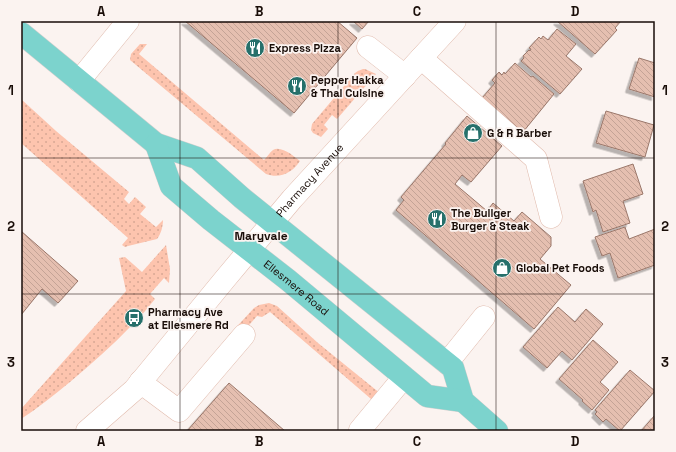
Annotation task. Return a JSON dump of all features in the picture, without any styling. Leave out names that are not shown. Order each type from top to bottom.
[{"type":"main road","points":[[21,33],[156,144],[197,158],[272,223],[453,368],[463,401],[497,431]]},
{"type":"main road","name":"Ellesmere Road","points":[[156,144],[171,186],[211,220],[294,285],[428,396],[463,401]]},
{"type":"street","points":[[79,81],[128,21]]},
{"type":"street","name":"Pharmacy Avenue","points":[[87,431],[134,390],[292,199],[455,21]]},
{"type":"street","points":[[368,46],[404,76]]},
{"type":"street","points":[[421,58],[536,159],[551,217]]},
{"type":"street","points":[[447,363],[484,317]]},
{"type":"street","points":[[140,382],[179,411],[244,335]]},
{"type":"street","points":[[360,430],[404,377]]},
{"type":"shaded area","points":[[140,44],[147,44],[139,54],[264,160],[273,150],[280,149],[288,152],[300,161],[297,165],[285,174],[276,176],[266,174],[130,60],[131,54]]},
{"type":"shaded area","points":[[363,69],[376,74],[337,119],[332,115],[324,125],[328,129],[321,137],[313,133],[311,130],[312,124],[355,73]]},
{"type":"shaded area","points":[[21,99],[56,131],[129,192],[124,199],[129,204],[135,197],[146,207],[140,214],[156,227],[163,220],[162,230],[157,239],[125,247],[122,245],[128,238],[21,143]]},
{"type":"shaded area","points":[[166,245],[170,269],[169,283],[164,278],[150,294],[155,299],[141,316],[135,310],[125,320],[131,326],[124,333],[70,382],[21,419],[21,409],[126,291],[119,258],[125,257],[142,272]]},
{"type":"shaded area","points":[[269,303],[277,306],[318,343],[381,394],[378,405],[270,312],[262,317],[257,316],[235,341],[229,335],[254,308],[259,305]]},
{"type":"building","points":[[185,21],[337,21],[357,38],[294,113]]},
{"type":"building","points":[[353,21],[369,21],[362,29]]},
{"type":"building","points":[[557,21],[621,21],[615,28],[617,30],[595,54]]},
{"type":"building","points":[[557,29],[576,44],[566,56],[582,69],[560,94],[521,61],[524,58],[523,56],[529,50],[530,51],[531,49],[529,48],[539,37],[541,39],[543,36],[548,40]]},
{"type":"building","points":[[639,58],[655,63],[655,97],[629,89]]},
{"type":"building","points":[[515,63],[554,94],[523,132],[482,98],[495,83],[492,80],[499,72],[502,75],[504,72],[505,74]]},
{"type":"building","points":[[606,111],[654,125],[645,157],[596,143]]},
{"type":"building","points":[[467,116],[502,146],[471,182],[462,175],[455,184],[487,211],[493,203],[514,221],[522,212],[551,237],[551,246],[540,259],[571,285],[534,329],[396,210],[404,200],[401,197],[446,144],[445,143]]},
{"type":"building","points":[[633,164],[643,194],[623,201],[630,223],[603,232],[596,210],[593,212],[583,181]]},
{"type":"building","points":[[625,227],[629,239],[655,229],[655,265],[618,278],[610,253],[602,256],[595,237]]},
{"type":"building","points":[[21,231],[78,281],[58,303],[42,289],[21,315]]},
{"type":"building","points":[[558,307],[575,322],[586,309],[603,324],[572,360],[562,351],[547,368],[523,347]]},
{"type":"building","points":[[593,340],[618,362],[600,382],[609,390],[592,410],[559,379]]},
{"type":"building","points":[[630,370],[655,391],[620,431],[606,419],[603,422],[595,414],[597,412],[595,410]]},
{"type":"building","points":[[229,383],[285,431],[187,431]]},
{"type":"building","points":[[655,415],[655,431],[641,431]]},
{"type":"place","name":"Express Pizza","points":[[255,48]]},
{"type":"place","name":"Pepper Hakka & Thai Cuisine","points":[[297,86]]},
{"type":"place","name":"G & R Barber","points":[[473,133]]},
{"type":"place","name":"The Bullger Burger & Steak","points":[[437,219]]},
{"type":"place","name":"Global Pet Foods","points":[[502,268]]},
{"type":"place","name":"Pharmacy Ave at Ellesmere Rd","points":[[134,318]]},
{"type":"district","name":"Maryvale","points":[[261,236]]}]
